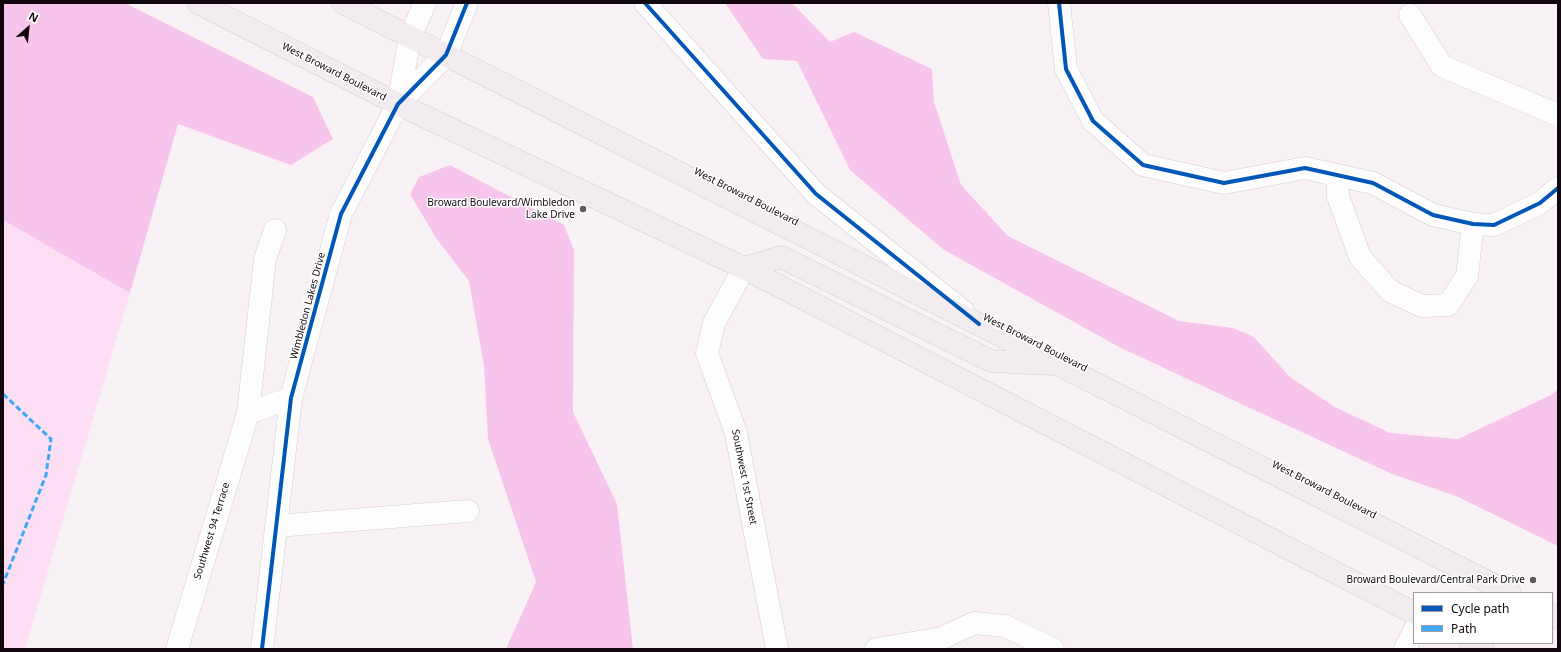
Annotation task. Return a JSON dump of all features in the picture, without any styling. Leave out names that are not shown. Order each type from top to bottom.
[{"type":"main road","name":"West Broward Boulevard","points":[[198,3],[398,104],[744,268],[1413,612]]},
{"type":"main road","name":"West Broward Boulevard","points":[[342,3],[1508,592]]},
{"type":"main road","points":[[744,268],[782,257],[991,361],[1061,365]]},
{"type":"main road","points":[[1472,644],[1483,649]]},
{"type":"street","points":[[398,104],[410,37],[425,3]]},
{"type":"street","name":"Wimbledon Lakes Drive","points":[[262,649],[291,398],[341,214],[398,104],[446,55],[467,3]]},
{"type":"street","points":[[644,3],[816,194],[979,324]]},
{"type":"street","points":[[1059,3],[1066,69],[1093,121],[1143,165],[1224,183],[1305,168],[1373,183],[1433,215],[1473,224],[1494,225],[1540,204],[1558,188]]},
{"type":"street","points":[[1410,15],[1442,66],[1558,115]]},
{"type":"street","points":[[1337,175],[1338,196],[1360,257],[1390,291],[1422,306],[1448,305],[1467,276],[1473,224]]},
{"type":"street","name":"Southwest 94 Terrace","points":[[177,649],[248,413],[265,259],[275,230]]},
{"type":"street","name":"Southwest 1st Street","points":[[744,268],[714,322],[707,353],[736,433],[777,649]]},
{"type":"street","points":[[248,413],[291,398]]},
{"type":"street","points":[[276,526],[468,512]]},
{"type":"street","points":[[876,649],[942,638],[974,623],[1005,626],[1053,649]]},
{"type":"street","points":[[1405,649],[1413,633]]},
{"type":"shaded area","points":[[3,3],[125,3],[313,97],[333,139],[291,165],[178,124],[130,293],[3,220]]},
{"type":"shaded area","points":[[725,3],[792,3],[830,42],[854,32],[932,69],[934,102],[961,185],[1008,236],[1179,321],[1233,328],[1254,337],[1290,377],[1335,407],[1390,433],[1458,439],[1551,395],[1558,389],[1558,546],[1456,496],[1392,474],[1121,348],[944,250],[850,170],[797,61],[763,59]]},
{"type":"shaded area","points":[[450,165],[564,225],[574,250],[573,412],[617,504],[633,649],[506,649],[536,582],[488,439],[484,366],[469,281],[436,238],[410,194],[419,177]]},
{"type":"shaded area","points":[[3,220],[130,293],[25,649],[3,649]]},
{"type":"marked path","points":[[3,394],[51,439],[46,475],[3,584]]},
{"type":"cycle path","points":[[262,649],[291,398],[341,214],[398,104],[446,55],[467,3]]},
{"type":"cycle path","points":[[645,3],[816,194],[979,324]]},
{"type":"cycle path","points":[[1059,3],[1066,69],[1093,121],[1143,165],[1224,183],[1305,168],[1373,183],[1433,215],[1473,224],[1494,225],[1540,203],[1558,188]]},
{"type":"place","name":"Broward Boulevard/Wimbledon Lake Drive","points":[[583,209]]},
{"type":"place","name":"Broward Boulevard/Central Park Drive","points":[[1533,580]]}]
